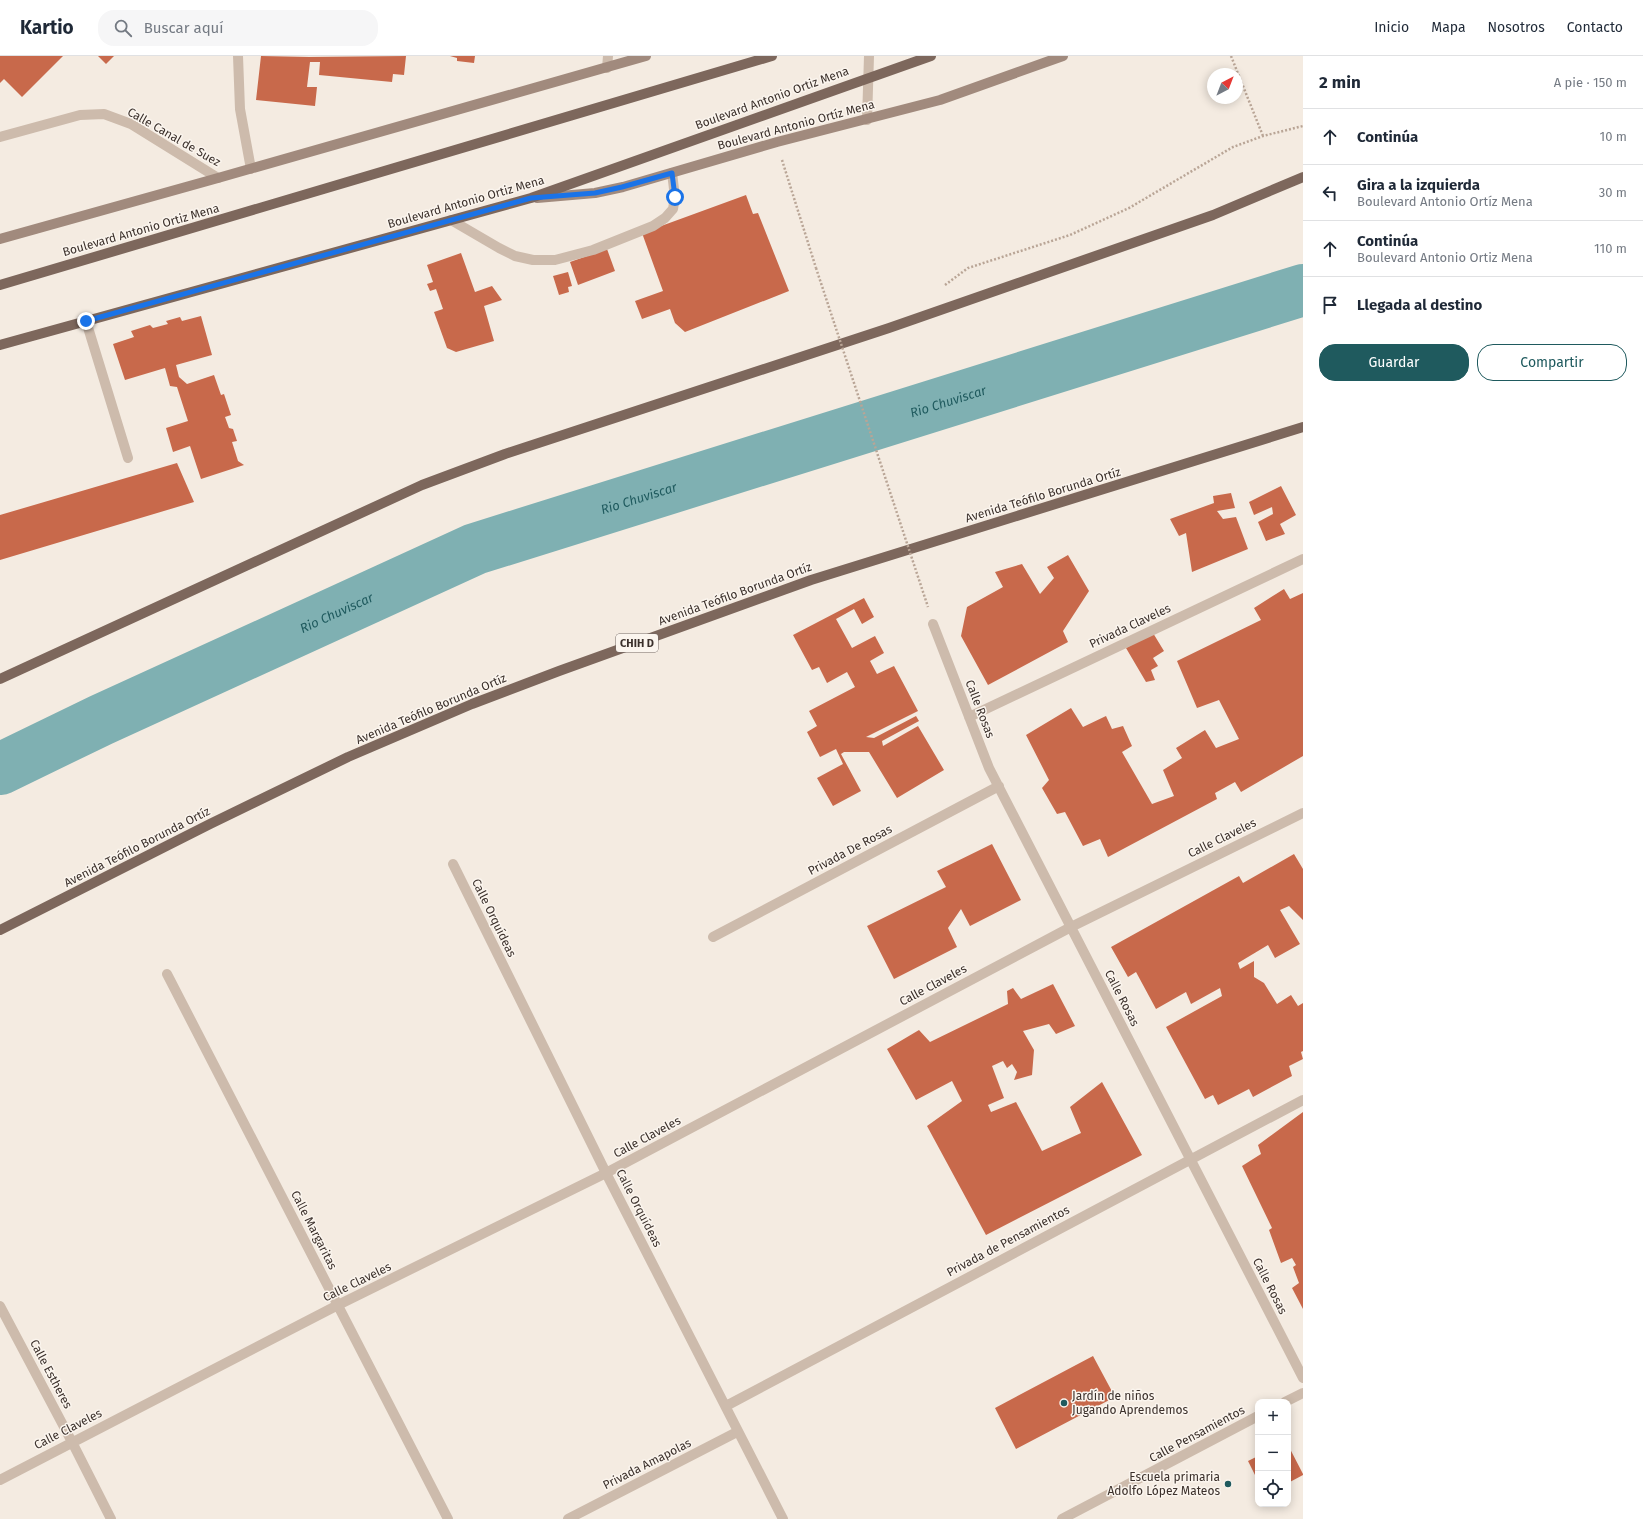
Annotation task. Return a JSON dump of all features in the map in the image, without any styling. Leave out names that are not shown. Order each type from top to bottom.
[{"type":"main road","name":"Boulevard Antonio Ortiz Mena","points":[[0,285],[772,56]]},
{"type":"main road","name":"Boulevard Antonio Ortiz Mena","points":[[0,345],[531,198],[931,56]]},
{"type":"main road","points":[[0,679],[422,485],[505,454],[889,328],[1198,220],[1303,177]]},
{"type":"main road","name":"Avenida Teófilo Borunda Ortíz","points":[[0,930],[210,824],[348,758],[472,704],[811,580],[1303,428]]},
{"type":"street","points":[[238,56],[240,109],[250,169]]},
{"type":"street","points":[[607,68],[608,56]]},
{"type":"street","points":[[0,239],[646,56]]},
{"type":"street","points":[[867,120],[869,56]]},
{"type":"street","name":"Boulevard Antonio Ortíz Mena","points":[[531,198],[595,193],[622,187],[777,142],[940,100],[1063,56]]},
{"type":"street","name":"Calle Canal de Suez","points":[[0,137],[80,115],[104,114],[131,124],[218,178]]},
{"type":"street","points":[[451,220],[515,256],[533,260],[555,260],[593,250],[654,226],[665,218],[673,209],[675,197],[672,173]]},
{"type":"street","points":[[86,321],[128,458]]},
{"type":"street","name":"Privada Claveles","points":[[969,718],[1303,559]]},
{"type":"street","name":"Calle Rosas","points":[[933,624],[990,768],[1303,1378]]},
{"type":"street","name":"Privada De Rosas","points":[[714,937],[999,786]]},
{"type":"street","name":"Calle Claveles","points":[[0,1480],[338,1305],[606,1173],[1071,927],[1303,813]]},
{"type":"street","name":"Calle Orquídeas","points":[[453,864],[606,1173],[726,1406],[737,1432],[783,1519]]},
{"type":"street","name":"Calle Margaritas","points":[[167,974],[448,1519]]},
{"type":"street","name":"Privada de Pensamientos","points":[[726,1406],[1303,1100]]},
{"type":"street","name":"Calle Estheres","points":[[0,1306],[111,1519]]},
{"type":"street","points":[[1291,1399],[1303,1393]]},
{"type":"street","name":"Calle Pensamientos","points":[[1062,1519],[1255,1418]]},
{"type":"street","name":"Privada Amapolas","points":[[568,1519],[737,1432]]},
{"type":"path","points":[[1231,56],[1264,136]]},
{"type":"path","points":[[944,286],[968,268],[1070,235],[1129,208],[1233,147],[1264,136],[1303,126]]},
{"type":"path","points":[[777,142],[816,268],[928,607]]},
{"type":"building","points":[[0,56],[63,56],[22,97],[4,79],[0,83]]},
{"type":"building","points":[[98,56],[114,56],[106,64]]},
{"type":"building","points":[[261,56],[406,56],[404,75],[393,74],[392,82],[319,75],[320,62],[310,62],[307,87],[317,87],[315,106],[256,100]]},
{"type":"building","points":[[450,56],[475,56],[474,63],[457,61],[457,58]]},
{"type":"building","points":[[746,195],[753,214],[758,213],[789,291],[685,332],[675,323],[670,309],[642,319],[635,301],[663,291],[642,233]]},
{"type":"building","points":[[607,249],[615,271],[578,285],[570,262]]},
{"type":"building","points":[[461,253],[475,292],[492,286],[502,300],[484,306],[494,341],[456,352],[447,348],[434,312],[443,309],[436,289],[430,291],[427,284],[433,282],[427,265]]},
{"type":"building","points":[[568,272],[572,286],[568,287],[569,292],[559,295],[553,276]]},
{"type":"building","points":[[201,316],[212,355],[176,365],[179,377],[187,384],[214,375],[221,395],[224,394],[231,415],[225,417],[229,428],[233,429],[237,441],[232,442],[238,461],[244,465],[201,479],[190,446],[173,452],[166,428],[188,421],[177,387],[170,386],[165,368],[125,380],[113,344],[134,337],[131,331],[150,325],[153,328],[168,324],[166,321],[180,317],[182,321]]},
{"type":"building","points":[[177,463],[194,502],[0,560],[0,515]]},
{"type":"building","points":[[1281,486],[1296,515],[1280,524],[1285,534],[1266,541],[1258,522],[1273,514],[1272,507],[1254,515],[1249,502]]},
{"type":"building","points":[[1231,493],[1235,508],[1217,511],[1223,519],[1236,517],[1248,549],[1192,572],[1186,533],[1179,536],[1170,519],[1214,503],[1213,496]]},
{"type":"building","points":[[1068,555],[1089,591],[1063,631],[1068,642],[988,685],[961,636],[967,607],[1003,587],[995,572],[1022,564],[1040,594],[1054,578],[1047,567]]},
{"type":"building","points":[[1284,589],[1290,599],[1303,593],[1303,756],[1241,792],[1235,782],[1215,793],[1217,799],[1108,857],[1100,839],[1083,846],[1065,812],[1057,814],[1042,788],[1049,780],[1026,735],[1071,708],[1083,727],[1106,716],[1112,729],[1123,726],[1132,746],[1122,752],[1152,804],[1174,796],[1163,770],[1182,758],[1176,748],[1205,730],[1216,748],[1239,739],[1219,700],[1197,708],[1177,661],[1261,620],[1254,608]]},
{"type":"building","points":[[864,598],[874,617],[862,624],[854,609],[836,619],[852,648],[875,636],[884,653],[870,661],[877,674],[894,666],[918,711],[866,737],[874,738],[916,716],[919,721],[882,741],[883,746],[918,726],[944,770],[897,798],[869,752],[844,752],[841,754],[861,791],[833,806],[817,778],[843,764],[836,749],[820,757],[807,732],[817,726],[809,711],[855,687],[847,672],[827,683],[819,667],[812,670],[793,635]]},
{"type":"building","points":[[1153,633],[1164,651],[1153,658],[1158,666],[1151,670],[1155,680],[1146,682],[1126,648]]},
{"type":"building","points":[[992,844],[1021,900],[970,926],[961,909],[948,928],[957,947],[894,979],[867,926],[946,887],[937,871]]},
{"type":"building","points":[[1294,854],[1303,869],[1303,920],[1289,906],[1280,910],[1300,944],[1275,958],[1268,945],[1238,963],[1240,969],[1254,961],[1254,977],[1264,983],[1277,1004],[1291,995],[1298,1006],[1303,1003],[1303,1051],[1301,1052],[1303,1059],[1289,1066],[1292,1076],[1253,1097],[1249,1089],[1218,1105],[1213,1095],[1205,1099],[1166,1027],[1222,996],[1220,988],[1191,1004],[1186,992],[1156,1009],[1136,972],[1128,977],[1111,947],[1239,876],[1243,883]]},
{"type":"building","points":[[1053,984],[1075,1026],[1056,1034],[1049,1024],[1023,1031],[1034,1050],[1032,1075],[1014,1080],[1017,1072],[1012,1064],[1007,1068],[1003,1061],[992,1066],[1004,1098],[988,1105],[991,1112],[1016,1102],[1042,1151],[1081,1133],[1070,1107],[1102,1082],[1142,1155],[986,1235],[927,1126],[962,1101],[952,1081],[916,1100],[887,1049],[919,1030],[930,1042],[1008,1004],[1007,991],[1013,988],[1021,999]]},
{"type":"building","points":[[1303,1112],[1303,1309],[1292,1288],[1299,1283],[1293,1267],[1296,1265],[1292,1258],[1281,1263],[1269,1230],[1272,1228],[1242,1166],[1261,1154],[1258,1145]]},
{"type":"building","points":[[1093,1356],[1115,1397],[1016,1449],[995,1408]]},
{"type":"building","points":[[1291,1451],[1303,1474],[1291,1481]]},
{"type":"building","points":[[1255,1458],[1255,1475],[1248,1461]]},
{"type":"waterway","name":"Rio Chuviscar","points":[[0,769],[101,720],[475,549],[1303,290]]},
{"type":"place","name":"Jardín de niños Jugando Aprendemos","points":[[1064,1403]]},
{"type":"place","name":"Escuela primaria Adolfo López Mateos","points":[[1228,1484]]},
{"type":"route","points":[[86,321],[531,198],[595,193],[672,173],[675,197]]}]
